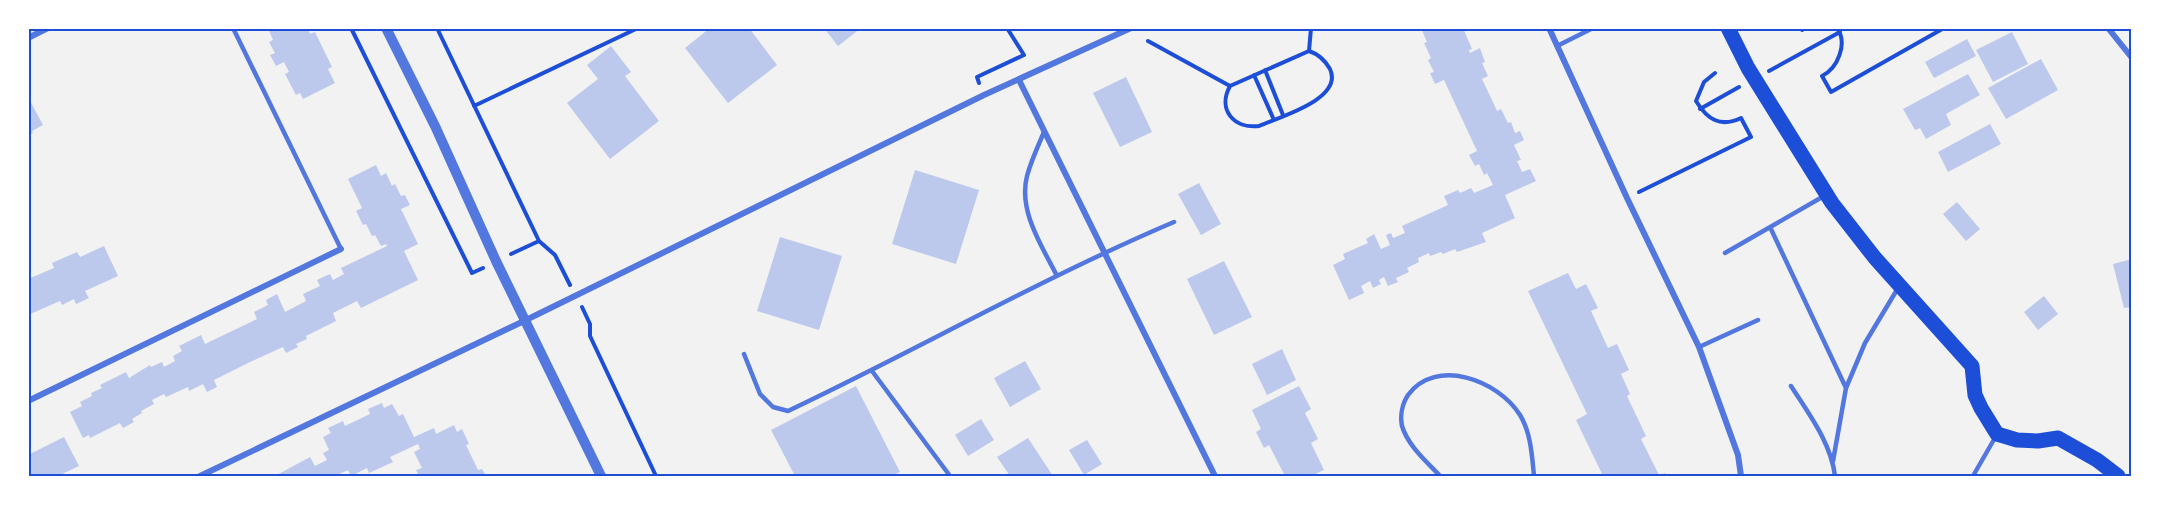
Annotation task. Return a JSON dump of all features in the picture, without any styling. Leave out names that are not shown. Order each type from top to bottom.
[{"type":"main road","points":[[1728,28],[1748,68],[1826,194],[1857,236],[1972,366],[1975,394],[1980,408],[1997,434],[2017,440],[2038,441],[2058,438],[2097,460],[2118,477]]},
{"type":"street","points":[[28,38],[48,28]]},
{"type":"street","points":[[386,28],[449,154],[524,321],[601,477]]},
{"type":"street","points":[[200,477],[984,95],[1131,28]]},
{"type":"street","points":[[1549,28],[1627,198],[1699,346],[1738,455],[1741,477]]},
{"type":"street","points":[[2108,28],[2132,58]]},
{"type":"street","points":[[1019,80],[1215,477]]},
{"type":"street","points":[[28,400],[341,249]]},
{"type":"lane","points":[[233,28],[341,249]]},
{"type":"lane","points":[[1557,46],[1593,28]]},
{"type":"lane","points":[[1044,132],[1026,178],[1025,197],[1029,217],[1056,276]]},
{"type":"lane","points":[[1725,253],[1826,194]]},
{"type":"lane","points":[[744,354],[760,394],[773,407],[788,411],[872,371],[1104,252],[1174,222]]},
{"type":"lane","points":[[1770,226],[1846,388]]},
{"type":"lane","points":[[1835,477],[1833,461],[1846,388],[1866,344],[1900,285]]},
{"type":"lane","points":[[1699,346],[1758,320]]},
{"type":"lane","points":[[872,371],[950,477]]},
{"type":"lane","points":[[1440,477],[1415,448],[1403,428],[1401,418],[1404,400],[1417,385],[1428,378],[1442,375],[1470,378],[1484,383],[1510,402],[1520,415],[1527,432],[1534,477]]},
{"type":"lane","points":[[1791,386],[1816,424],[1833,461]]},
{"type":"lane","points":[[1972,477],[1997,434]]},
{"type":"path","points":[[351,28],[472,273]]},
{"type":"path","points":[[437,28],[539,240]]},
{"type":"path","points":[[474,106],[638,28]]},
{"type":"path","points":[[984,95],[976,77],[1024,55],[1007,28]]},
{"type":"path","points":[[1309,51],[1311,28]]},
{"type":"path","points":[[1837,28],[1840,32],[1840,56],[1832,68],[1822,76],[1831,92],[1944,28]]},
{"type":"path","points":[[1148,41],[1230,86]]},
{"type":"path","points":[[1309,51],[1320,56],[1331,72],[1332,81],[1329,88],[1317,101],[1259,126],[1249,127],[1231,118],[1226,102],[1230,86],[1309,51]]},
{"type":"path","points":[[1265,70],[1283,115]]},
{"type":"path","points":[[1627,198],[1751,137],[1741,118],[1725,123],[1712,119],[1705,116],[1696,102],[1704,82],[1715,73]]},
{"type":"path","points":[[1254,75],[1274,120]]},
{"type":"path","points":[[590,336],[656,477]]},
{"type":"building","points":[[268,28],[308,28],[310,34],[315,32],[332,67],[328,69],[335,83],[303,99],[300,93],[296,95],[285,74],[289,72],[284,62],[276,66],[270,55],[275,53],[269,42],[273,40]]},
{"type":"building","points":[[710,28],[749,28],[777,65],[728,103],[685,48]]},
{"type":"building","points":[[824,28],[861,28],[838,46]]},
{"type":"building","points":[[1421,28],[1463,28],[1472,49],[1469,50],[1470,53],[1480,48],[1485,62],[1482,63],[1488,76],[1482,79],[1497,111],[1501,109],[1508,123],[1511,122],[1515,133],[1520,131],[1524,140],[1514,145],[1521,160],[1517,161],[1522,172],[1530,169],[1536,181],[1505,195],[1515,218],[1482,233],[1486,242],[1457,252],[1455,249],[1430,256],[1429,253],[1418,258],[1419,262],[1407,268],[1409,272],[1396,278],[1398,282],[1388,286],[1384,277],[1379,280],[1381,284],[1373,288],[1370,281],[1361,286],[1364,293],[1349,300],[1333,265],[1345,259],[1343,254],[1368,243],[1366,239],[1374,234],[1381,249],[1390,245],[1386,235],[1391,233],[1393,238],[1405,233],[1402,226],[1448,205],[1444,196],[1471,188],[1474,193],[1493,185],[1487,173],[1484,175],[1479,164],[1475,166],[1469,155],[1477,151],[1444,80],[1435,84],[1430,73],[1434,72],[1428,60],[1431,58],[1424,43],[1427,42]]},
{"type":"building","points":[[2012,32],[2028,64],[1993,82],[1976,50]]},
{"type":"building","points":[[1967,39],[1976,56],[1934,78],[1925,62]]},
{"type":"building","points":[[611,46],[631,72],[625,76],[659,121],[610,159],[567,103],[598,79],[587,65]]},
{"type":"building","points":[[2041,59],[2058,90],[2006,119],[1988,88]]},
{"type":"building","points":[[1968,74],[1980,95],[1946,114],[1951,125],[1926,139],[1920,128],[1915,130],[1903,109]]},
{"type":"building","points":[[1126,77],[1152,132],[1120,147],[1093,93]]},
{"type":"building","points":[[28,97],[43,125],[28,136]]},
{"type":"building","points":[[1990,124],[2001,144],[1948,172],[1938,152]]},
{"type":"building","points":[[376,165],[381,176],[386,173],[392,186],[395,184],[401,196],[405,195],[410,205],[401,209],[418,244],[404,251],[418,280],[361,308],[357,301],[333,313],[336,321],[306,336],[307,339],[296,344],[298,347],[286,353],[283,347],[250,362],[214,380],[217,387],[207,392],[203,384],[189,391],[188,387],[166,397],[164,394],[152,400],[154,404],[141,411],[142,413],[132,419],[134,422],[123,428],[120,423],[90,438],[89,435],[83,438],[70,412],[82,406],[80,402],[92,396],[91,393],[102,388],[100,385],[126,372],[129,378],[150,365],[151,367],[162,362],[164,367],[175,361],[173,356],[182,351],[179,346],[201,335],[205,344],[257,319],[254,312],[268,305],[266,300],[277,294],[285,312],[306,301],[303,294],[320,286],[317,280],[330,274],[333,280],[344,274],[341,268],[387,246],[386,244],[381,246],[375,235],[372,236],[366,224],[363,225],[356,211],[362,208],[348,179]]},
{"type":"building","points":[[915,170],[979,190],[956,264],[892,244]]},
{"type":"building","points":[[1199,183],[1221,224],[1201,235],[1178,194]]},
{"type":"building","points":[[1957,202],[1980,229],[1966,241],[1943,214]]},
{"type":"building","points":[[780,237],[842,256],[819,330],[757,311]]},
{"type":"building","points":[[104,246],[118,276],[85,291],[89,298],[76,304],[74,299],[62,305],[60,301],[28,315],[28,279],[54,268],[52,263],[77,252],[80,257]]},
{"type":"building","points":[[2132,259],[2132,307],[2124,308],[2113,264]]},
{"type":"building","points":[[1224,261],[1252,317],[1214,335],[1187,279]]},
{"type":"building","points":[[1568,273],[1576,289],[1586,284],[1598,308],[1591,311],[1608,348],[1617,344],[1629,370],[1621,374],[1630,394],[1627,396],[1646,436],[1641,439],[1659,475],[1665,473],[1667,476],[1603,476],[1576,420],[1587,414],[1528,291]]},
{"type":"building","points":[[2044,296],[2058,314],[2038,330],[2024,312]]},
{"type":"building","points":[[1282,349],[1296,380],[1267,395],[1252,364]]},
{"type":"building","points":[[1025,361],[1041,389],[1010,407],[994,378]]},
{"type":"building","points":[[856,386],[900,472],[891,476],[795,476],[771,430]]},
{"type":"building","points":[[1299,386],[1311,409],[1305,413],[1318,439],[1311,443],[1324,470],[1311,476],[1285,476],[1269,445],[1264,448],[1256,432],[1261,429],[1252,410]]},
{"type":"building","points":[[382,403],[384,408],[392,404],[399,416],[403,414],[414,437],[434,428],[436,434],[454,425],[457,432],[462,429],[469,444],[466,445],[478,470],[482,469],[486,476],[419,476],[416,470],[422,468],[414,452],[420,449],[418,444],[390,457],[393,462],[369,473],[367,468],[351,476],[348,470],[335,476],[275,476],[310,457],[315,466],[327,460],[323,453],[329,450],[323,437],[331,433],[328,428],[343,421],[345,426],[370,414],[368,409]]},
{"type":"building","points":[[981,419],[994,440],[968,456],[955,435]]},
{"type":"building","points":[[64,437],[79,466],[58,476],[28,476],[28,455]]},
{"type":"building","points":[[1028,438],[1053,476],[1010,476],[997,457]]},
{"type":"building","points":[[1087,440],[1102,464],[1084,475],[1069,450]]}]
